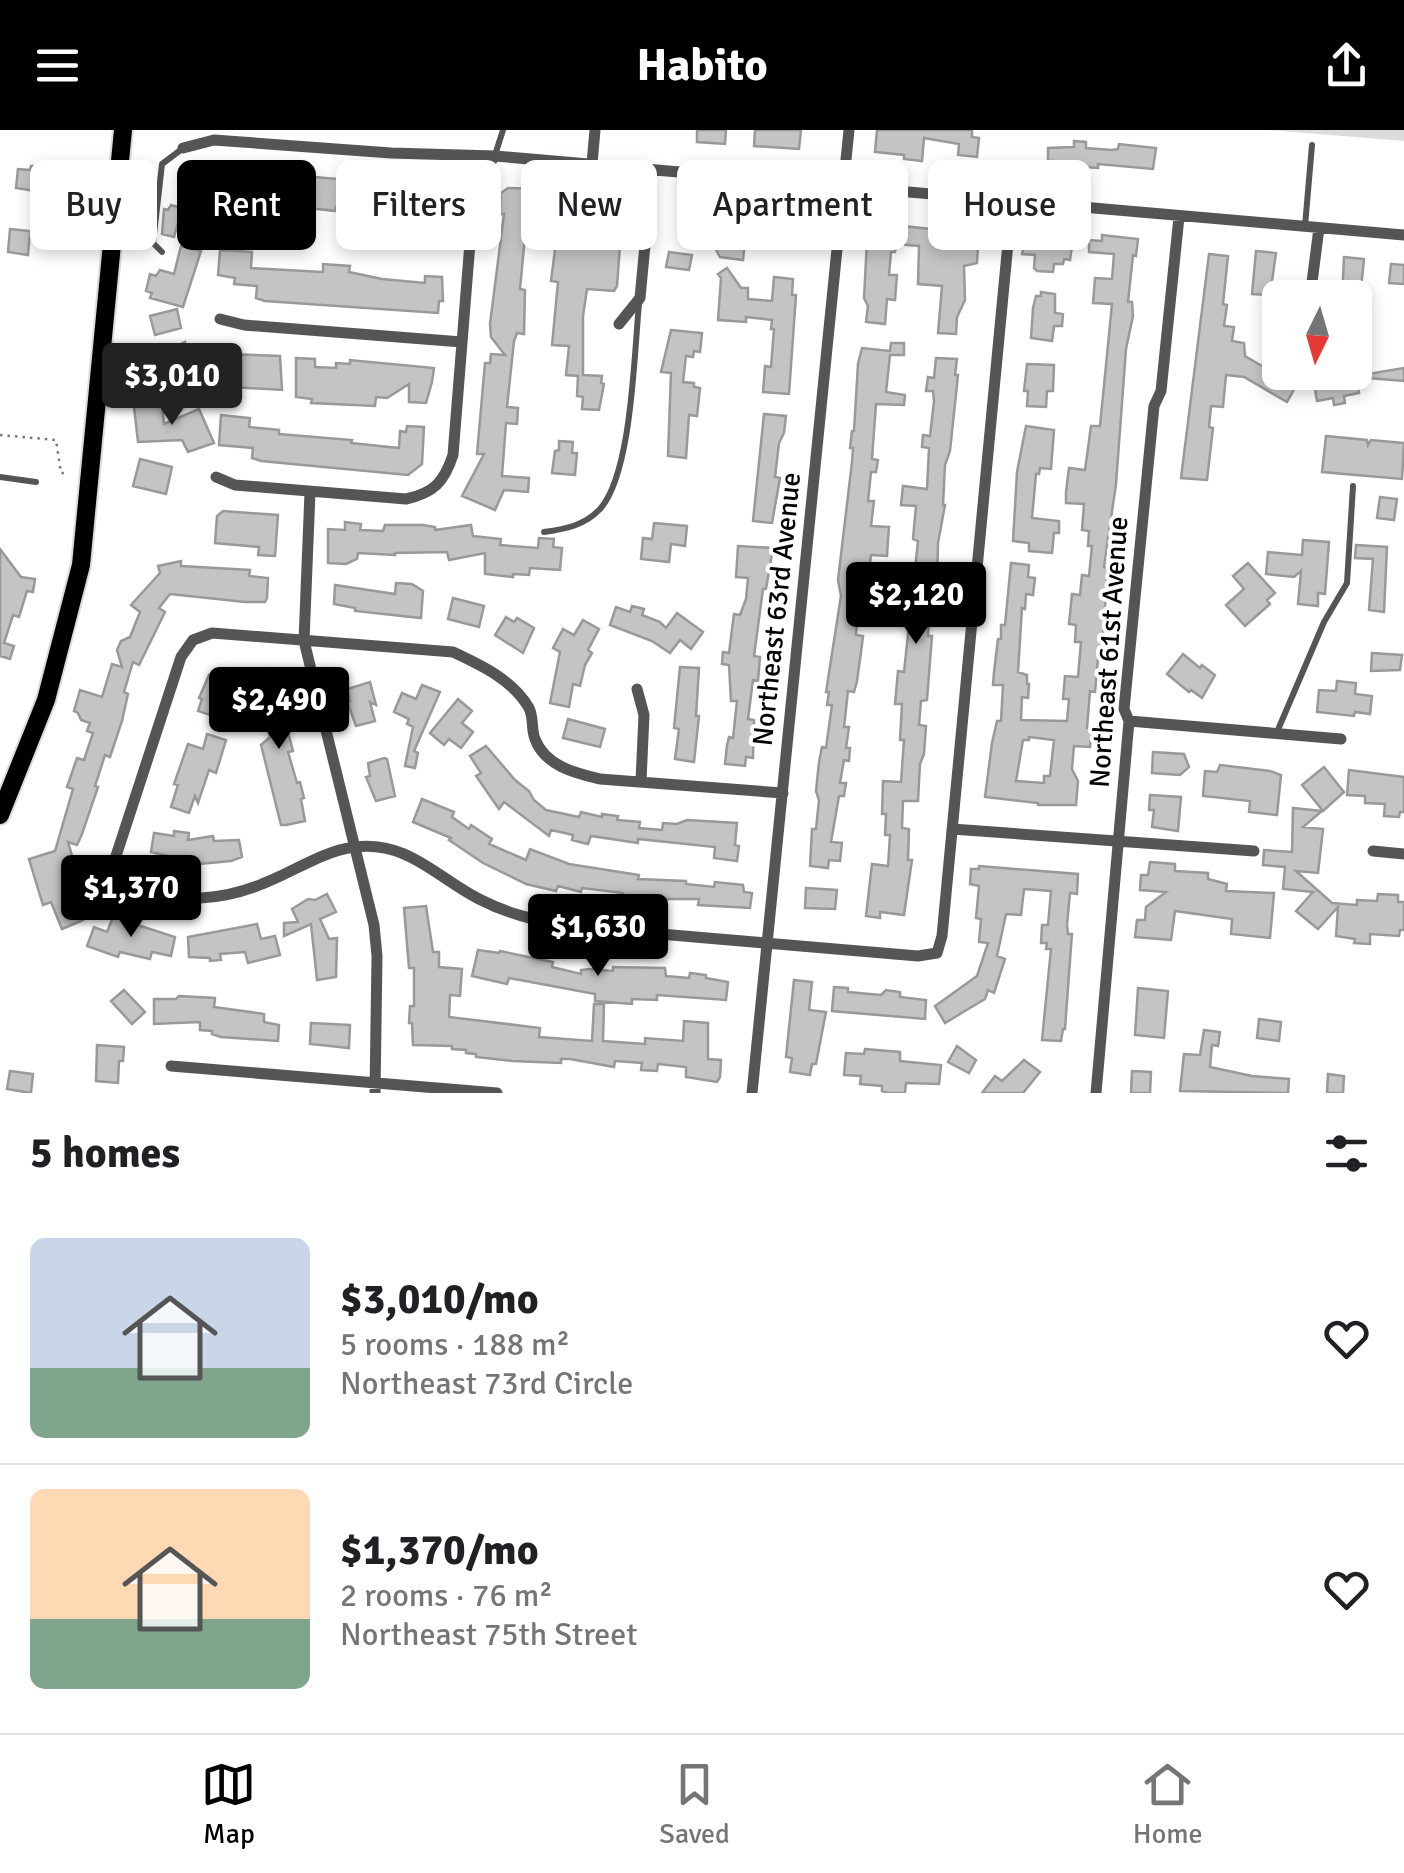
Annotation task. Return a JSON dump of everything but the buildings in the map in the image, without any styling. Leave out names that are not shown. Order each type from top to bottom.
[{"type":"main road","points":[[0,815],[46,700],[81,564],[123,130]]},
{"type":"street","points":[[592,160],[595,130]]},
{"type":"street","name":"Northeast 63rd Avenue","points":[[846,160],[848,130]]},
{"type":"street","points":[[183,148],[214,140],[391,154],[544,160]]},
{"type":"street","points":[[216,477],[235,485],[406,498],[437,487],[447,474],[453,455],[474,193],[477,180],[495,156]]},
{"type":"street","points":[[1091,209],[1404,235]]},
{"type":"street","name":"Northeast 61st Avenue","points":[[1096,1093],[1130,721],[1124,709],[1154,406],[1161,390],[1178,217]]},
{"type":"street","points":[[1311,280],[1312,228]]},
{"type":"street","points":[[619,324],[640,298],[644,250]]},
{"type":"street","name":"Northeast 63rd Avenue","points":[[752,1093],[838,250]]},
{"type":"street","points":[[783,793],[600,779],[572,772],[549,759],[535,740],[531,712],[516,692],[483,665],[453,652],[212,633],[193,640],[182,657],[116,856],[117,872],[132,888],[163,896],[199,898],[248,889],[323,854],[385,846],[404,851],[474,896],[515,916],[566,926],[918,956],[936,953],[942,936],[1007,250]]},
{"type":"street","points":[[220,319],[462,342]]},
{"type":"street","points":[[310,492],[304,640],[374,925],[376,1088]]},
{"type":"street","points":[[638,688],[644,715],[641,781]]},
{"type":"street","points":[[1130,721],[1341,739]]},
{"type":"street","points":[[952,829],[1254,852]]},
{"type":"street","points":[[1374,851],[1404,854]]},
{"type":"street","points":[[171,1066],[376,1088],[496,1093]]},
{"type":"lane","points":[[495,156],[503,130]]},
{"type":"lane","points":[[1312,145],[1312,228]]},
{"type":"lane","points":[[162,252],[154,243],[162,164],[183,148]]},
{"type":"lane","points":[[544,532],[572,527],[588,519],[614,488],[622,461],[640,298]]},
{"type":"lane","points":[[0,477],[36,482]]},
{"type":"lane","points":[[1277,734],[1324,622],[1348,583],[1353,486]]},
{"type":"path","points":[[0,436],[56,440],[61,473],[66,474]]},
{"type":"shaded area","points":[[1270,130],[1404,130],[1404,141]]}]
